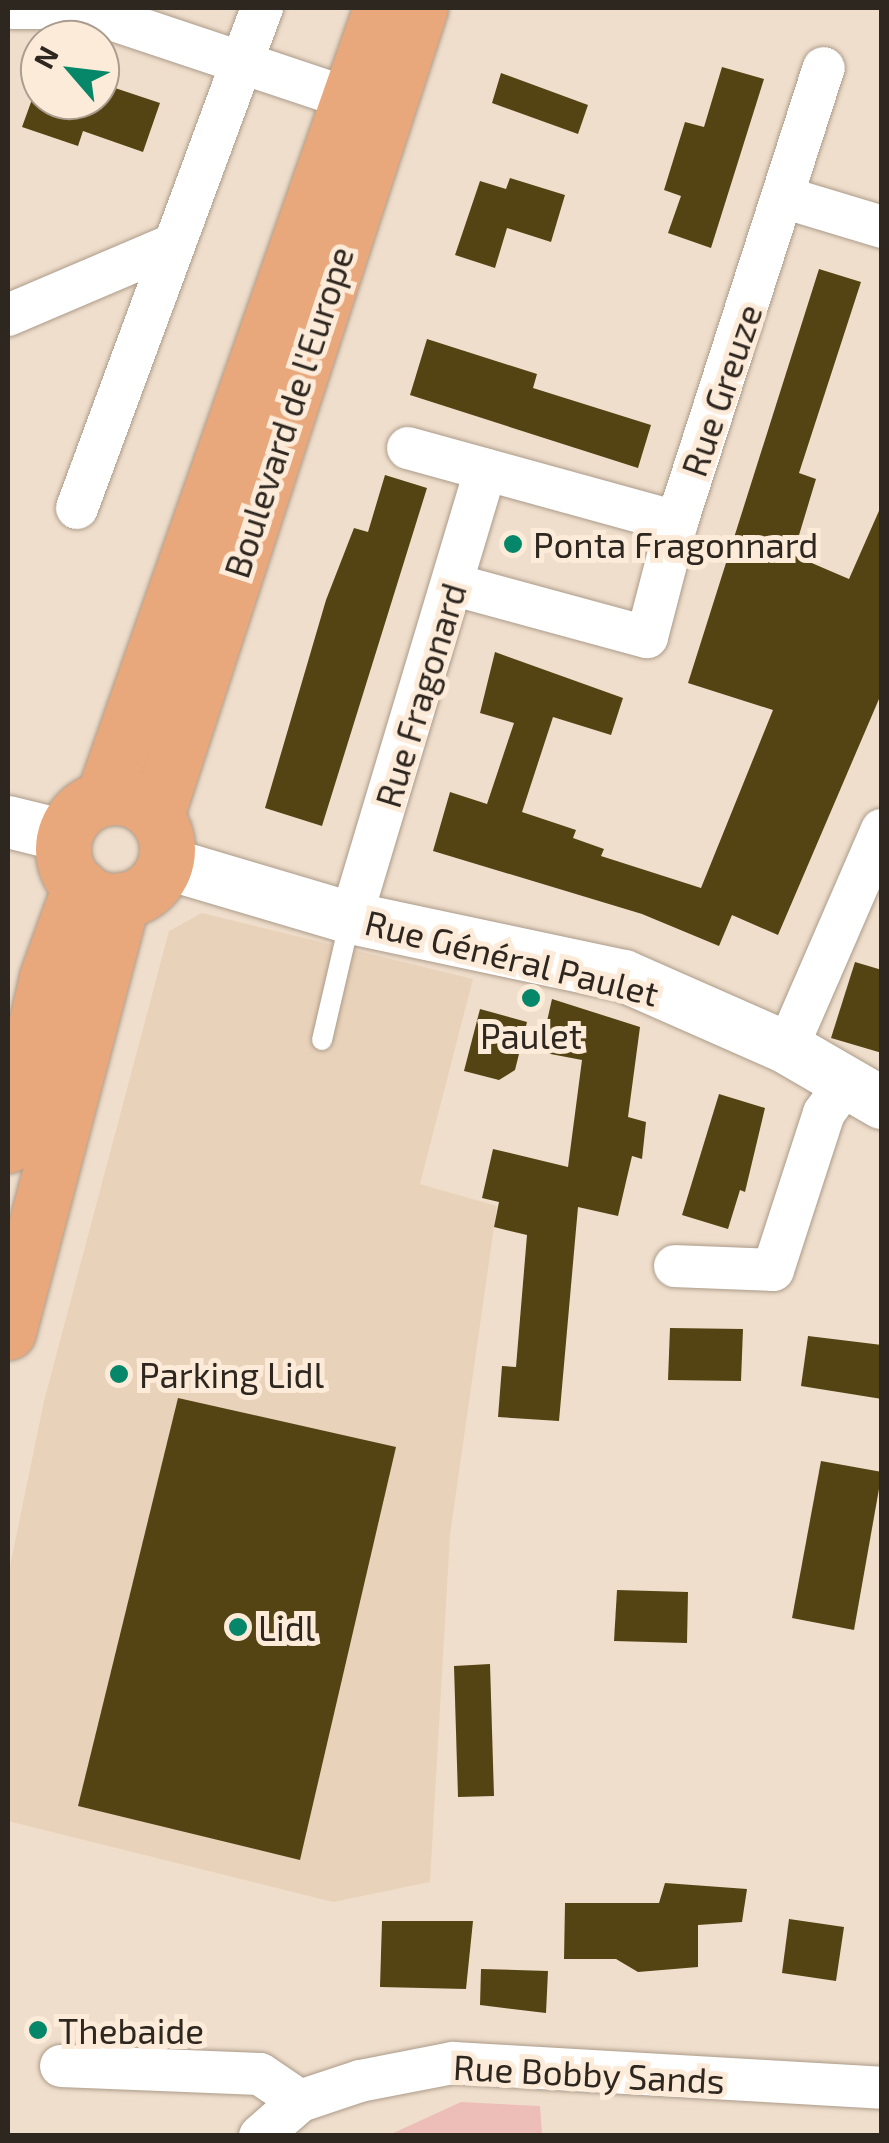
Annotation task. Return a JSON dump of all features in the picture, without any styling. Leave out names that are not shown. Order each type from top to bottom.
[{"type":"main road","name":"Boulevard de l'Europe","points":[[161,840],[368,105],[381,8]]},
{"type":"main road","name":"Boulevard de l'Europe","points":[[104,798],[368,105],[420,8]]},
{"type":"main road","points":[[8,1332],[89,874],[73,819],[104,798],[138,802],[161,840],[149,888],[89,874]]},
{"type":"main road","points":[[8,1145],[48,976],[89,874]]},
{"type":"street","points":[[13,8],[78,8],[368,105]]},
{"type":"street","points":[[76,508],[170,246],[262,8]]},
{"type":"street","name":"Rue Greuze","points":[[455,585],[647,637],[676,522],[786,198],[824,68]]},
{"type":"street","points":[[786,198],[882,227]]},
{"type":"street","points":[[8,315],[170,246]]},
{"type":"street","points":[[408,448],[676,522]]},
{"type":"street","name":"Rue Fragonard","points":[[351,918],[455,585],[485,470]]},
{"type":"street","points":[[8,822],[89,874]]},
{"type":"street","points":[[787,1048],[882,830]]},
{"type":"street","name":"Rue Général Paulet","points":[[161,840],[351,918],[624,976],[787,1048],[864,1093]]},
{"type":"street","name":"Rue Général Paulet","points":[[674,1266],[773,1270],[824,1113],[864,1093]]},
{"type":"street","name":"Rue Bobby Sands","points":[[260,2136],[300,2101],[360,2081],[453,2063],[882,2088]]},
{"type":"street","points":[[61,2066],[260,2074],[300,2101]]},
{"type":"lane","points":[[322,1040],[351,918]]},
{"type":"shaded area","points":[[202,913],[473,979],[420,1184],[497,1206],[450,1535],[430,1882],[333,1902],[8,1821],[8,1576],[44,1401],[169,931]]},
{"type":"shaded area","points":[[461,2102],[540,2106],[542,2135],[389,2135]]},
{"type":"building","points":[[722,67],[764,79],[711,248],[668,233],[681,196],[664,190],[685,122],[704,127]]},
{"type":"building","points":[[501,73],[588,105],[578,134],[492,103]]},
{"type":"building","points":[[120,90],[160,103],[143,152],[83,131],[78,146],[22,127],[25,120],[120,120]]},
{"type":"building","points":[[510,178],[565,195],[551,242],[507,228],[495,268],[455,255],[480,181],[506,189]]},
{"type":"building","points":[[819,269],[861,282],[799,473],[816,479],[793,555],[849,579],[882,504],[882,692],[778,935],[732,915],[719,946],[642,914],[433,851],[450,792],[487,804],[514,723],[480,713],[495,652],[623,698],[611,735],[553,717],[522,812],[576,830],[573,838],[604,849],[601,856],[701,888],[773,710],[688,683]]},
{"type":"building","points":[[427,339],[537,374],[533,388],[651,425],[638,468],[410,395]]},
{"type":"building","points":[[385,475],[427,488],[322,826],[265,808],[326,600],[354,528],[368,532]]},
{"type":"building","points":[[855,962],[882,970],[882,1053],[831,1038]]},
{"type":"building","points":[[552,999],[640,1027],[628,1117],[646,1122],[642,1159],[632,1156],[618,1216],[578,1207],[559,1421],[498,1417],[502,1366],[516,1367],[527,1235],[494,1227],[499,1202],[482,1198],[493,1149],[568,1167],[582,1060],[540,1052]]},
{"type":"building","points":[[480,1009],[527,1022],[515,1070],[499,1080],[464,1071]]},
{"type":"building","points":[[719,1094],[765,1108],[745,1192],[740,1190],[728,1229],[682,1215]]},
{"type":"building","points":[[670,1328],[743,1329],[741,1381],[668,1380]]},
{"type":"building","points":[[808,1336],[882,1345],[882,1399],[801,1386]]},
{"type":"building","name":"Lidl","points":[[178,1398],[396,1447],[300,1860],[78,1806]]},
{"type":"building","points":[[821,1461],[882,1472],[854,1630],[792,1618]]},
{"type":"building","points":[[617,1590],[688,1592],[687,1643],[614,1641]]},
{"type":"building","points":[[490,1664],[494,1796],[458,1797],[454,1666]]},
{"type":"building","points":[[665,1883],[747,1889],[742,1922],[698,1925],[698,1967],[638,1972],[616,1959],[564,1959],[565,1903],[659,1903]]},
{"type":"building","points":[[789,1919],[844,1927],[836,1981],[782,1973]]},
{"type":"building","points":[[382,1921],[473,1921],[466,1989],[380,1987]]},
{"type":"building","points":[[481,1969],[548,1971],[546,2013],[480,2005]]},
{"type":"place","name":"Ponta Fragonnard","points":[[513,544]]},
{"type":"place","name":"Paulet","points":[[531,998]]},
{"type":"place","name":"Parking Lidl","points":[[119,1374]]},
{"type":"place","name":"Lidl","points":[[238,1627]]},
{"type":"place","name":"Thebaide","points":[[38,2030]]}]
